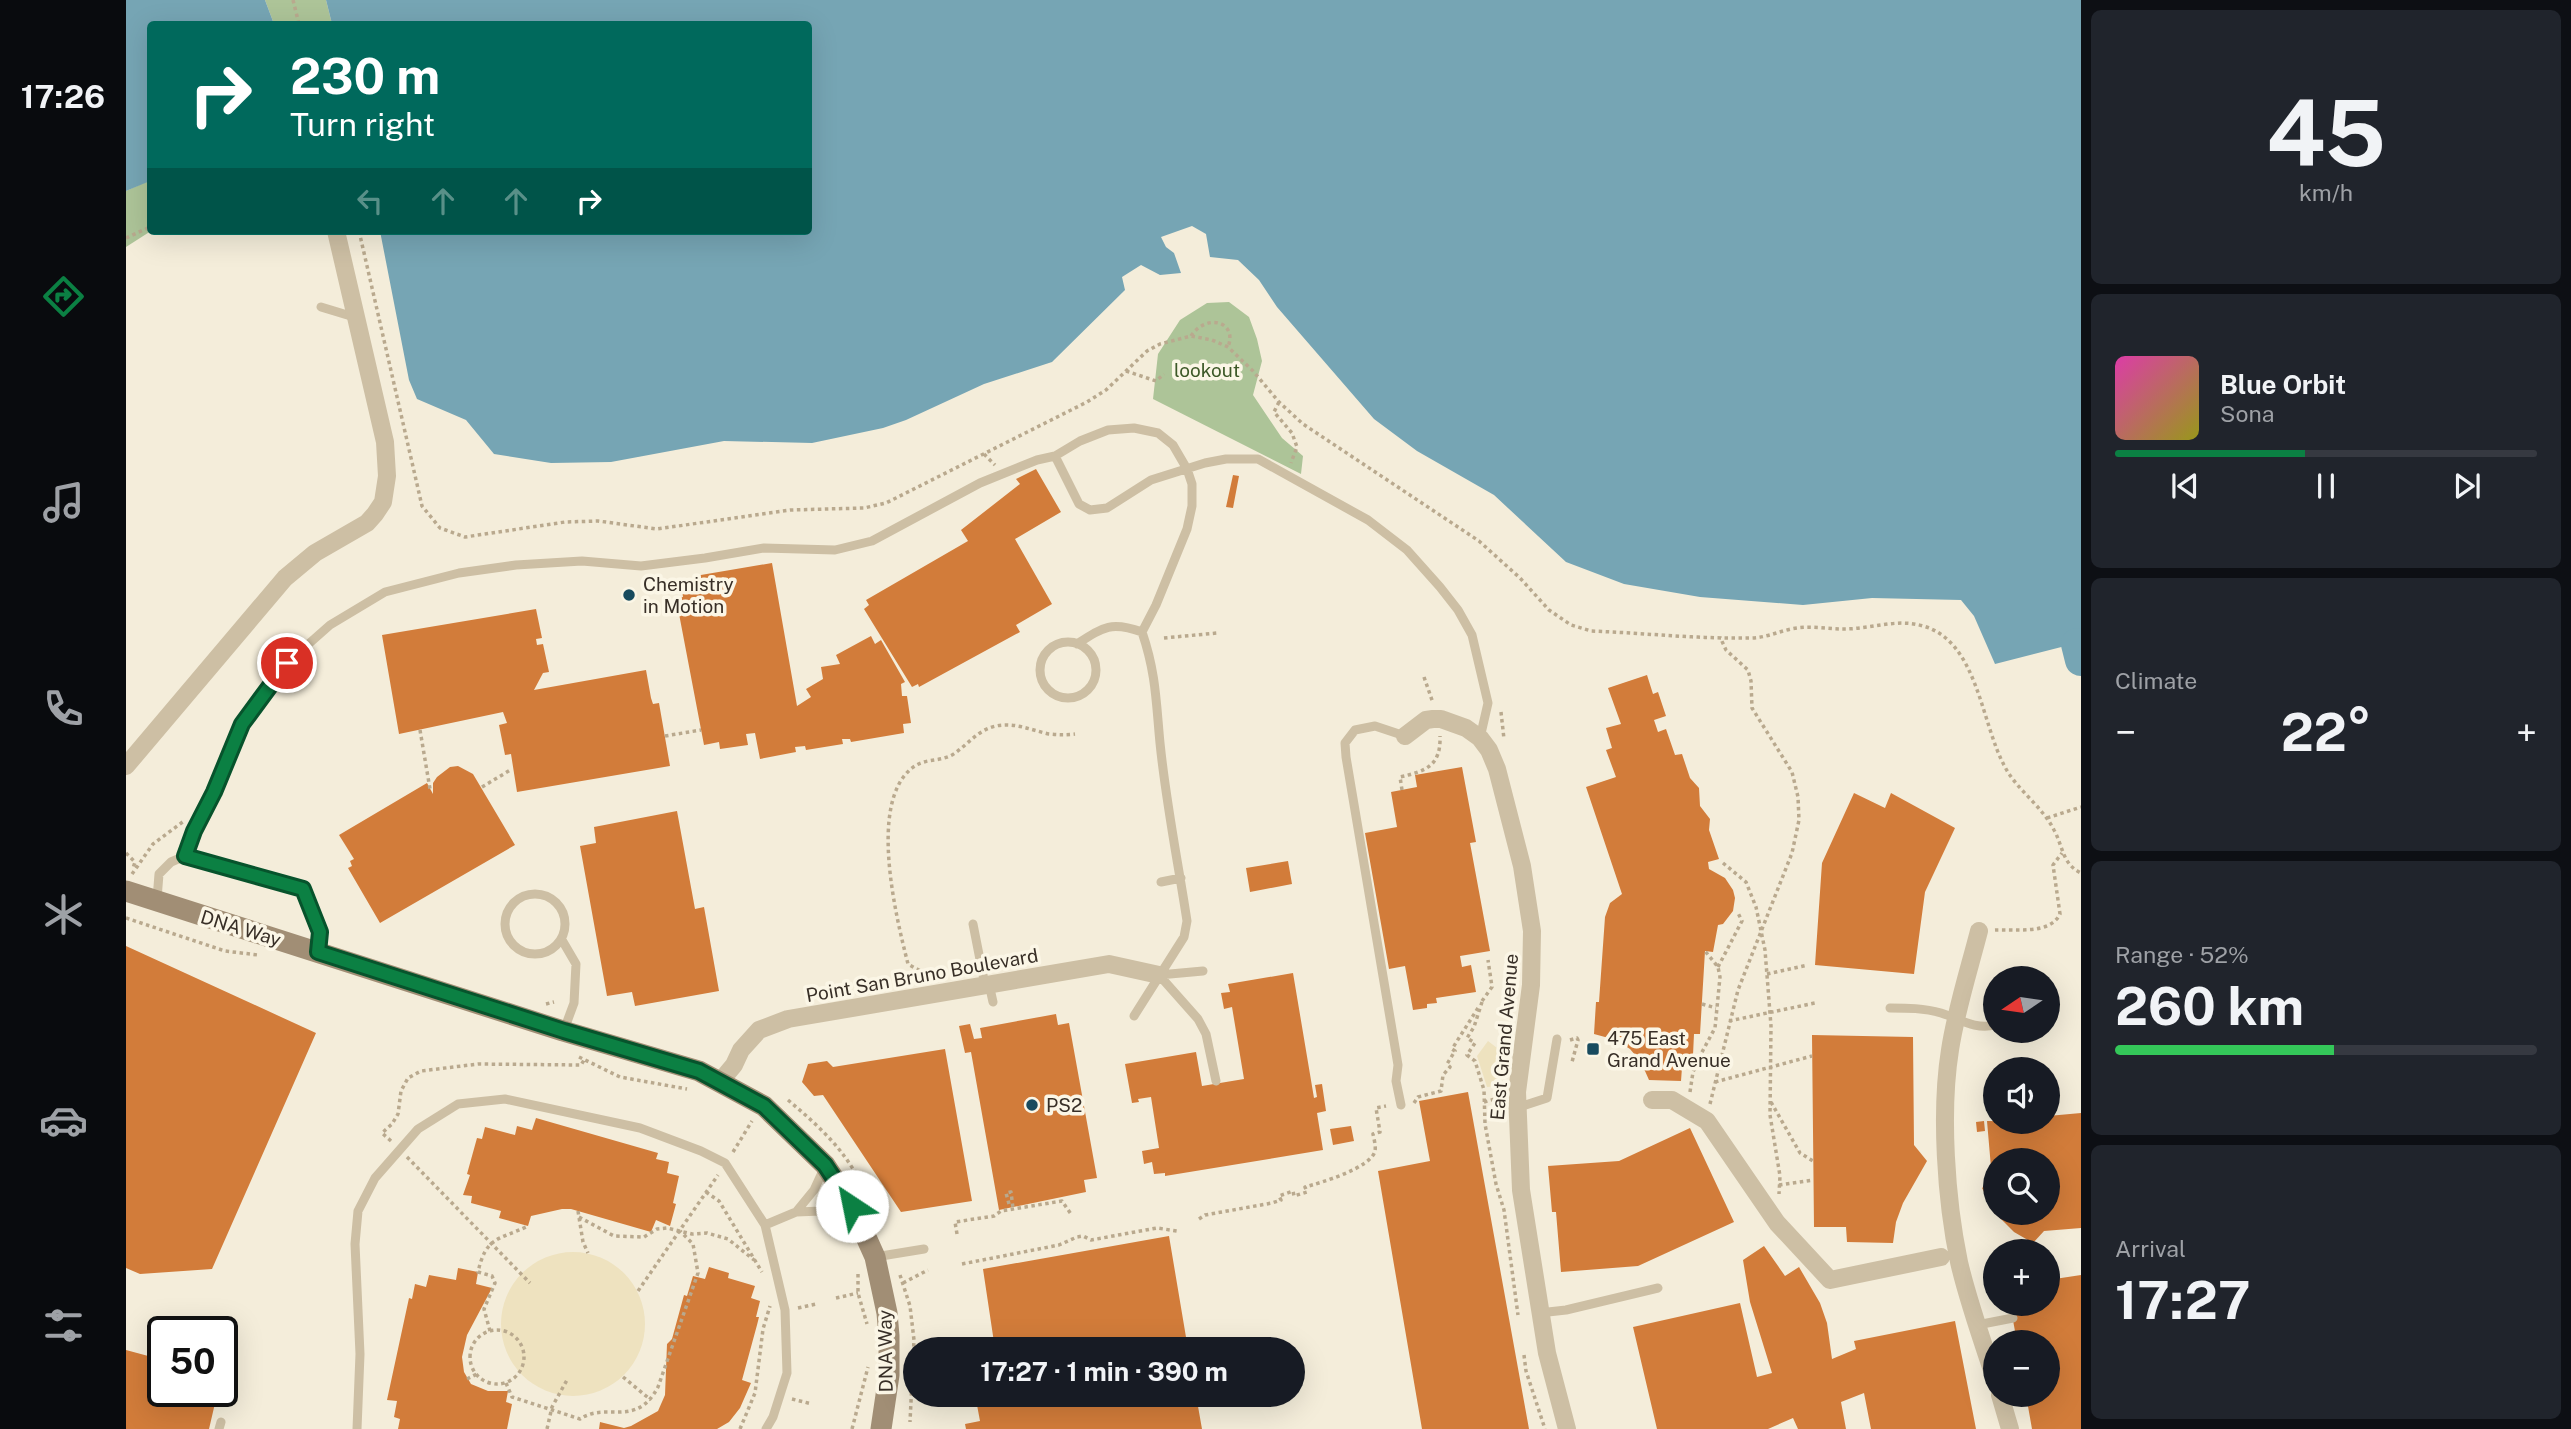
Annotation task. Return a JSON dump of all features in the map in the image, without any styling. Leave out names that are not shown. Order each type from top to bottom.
[{"type":"main road","name":"DNA Way","points":[[129,882],[156,901],[564,1031],[699,1071],[764,1106],[825,1165],[852,1206],[875,1258],[889,1336],[889,1375],[881,1429]]},
{"type":"street","points":[[126,766],[285,578],[315,553],[367,523],[383,502],[387,476],[384,442],[337,235]]},
{"type":"street","points":[[1405,736],[1426,720],[1441,719],[1466,728],[1480,738]]},
{"type":"street","name":"East Grand Avenue","points":[[1480,738],[1489,750],[1497,769],[1522,866],[1532,931],[1531,985],[1518,1078],[1512,1101],[1521,1190],[1539,1313],[1567,1429]]},
{"type":"street","points":[[1979,931],[1956,1019],[1944,1112],[1959,1261],[1983,1343]]},
{"type":"street","name":"Point San Bruno Boulevard","points":[[719,1083],[734,1065],[741,1050],[759,1030],[788,1019],[932,995],[989,990],[1109,964],[1159,975]]},
{"type":"street","points":[[1652,1100],[1672,1100],[1707,1121],[1777,1223],[1830,1280],[1941,1257]]},
{"type":"street","points":[[2004,1407],[2010,1429]]},
{"type":"lane","points":[[321,307],[354,317]]},
{"type":"lane","points":[[185,856],[242,724],[287,663],[330,625],[385,592],[459,573],[516,565],[582,561],[641,566],[764,548],[835,550],[872,541],[980,483],[1037,460],[1055,456],[1080,441],[1108,430],[1134,428],[1158,433],[1173,446],[1192,484],[1192,506],[1187,529],[1156,606],[1142,632],[1151,659],[1158,699],[1160,744],[1187,920],[1184,937],[1134,1016]]},
{"type":"lane","points":[[1055,456],[1079,504],[1090,510],[1107,508],[1151,481],[1186,469],[1226,459],[1258,458],[1368,520],[1407,550],[1458,610],[1472,635],[1488,704],[1480,738]]},
{"type":"lane","points":[[1077,644],[1090,653],[1094,660],[1095,676],[1081,695],[1057,696],[1044,685],[1041,677],[1042,660],[1053,647],[1060,643],[1077,644],[1106,626],[1126,626],[1142,632]]},
{"type":"lane","points":[[1405,736],[1375,726],[1355,730],[1346,743],[1346,757],[1398,1065],[1396,1081],[1405,1105]]},
{"type":"lane","points":[[156,901],[159,874],[171,862],[185,856],[303,889],[320,932],[318,952]]},
{"type":"lane","points":[[1161,882],[1181,878]]},
{"type":"lane","points":[[562,940],[555,948],[537,955],[518,950],[506,934],[504,925],[510,906],[526,895],[535,894],[555,901],[562,909],[565,919],[562,940],[576,964],[574,1003],[564,1031]]},
{"type":"lane","points":[[973,924],[989,990]]},
{"type":"lane","points":[[1159,975],[1203,971]]},
{"type":"lane","points":[[1159,975],[1198,1019],[1206,1034],[1216,1080]]},
{"type":"lane","points":[[1890,1008],[1918,1008],[1983,1028]]},
{"type":"lane","points":[[1512,1101],[1547,1098],[1557,1039]]},
{"type":"lane","points":[[357,1429],[360,1354],[355,1244],[358,1211],[375,1178],[418,1129],[458,1104],[505,1099],[640,1128],[725,1163],[765,1225],[785,1310],[786,1373],[766,1429]]},
{"type":"lane","points":[[796,1212],[814,1190],[825,1165]]},
{"type":"lane","points":[[765,1225],[796,1212],[852,1206]]},
{"type":"lane","points":[[875,1258],[924,1249]]},
{"type":"lane","points":[[1539,1313],[1566,1310],[1658,1288]]},
{"type":"lane","points":[[1977,1325],[2012,1318]]},
{"type":"path","points":[[293,0],[298,21]]},
{"type":"path","points":[[126,238],[147,228]]},
{"type":"path","points":[[360,235],[422,506],[440,528],[465,537],[598,521],[657,529],[790,510],[864,508],[886,503],[1087,402],[1107,390],[1147,351],[1160,344],[1191,336],[1212,340],[1228,347],[1253,370],[1279,402],[1303,424],[1479,541],[1520,578],[1549,610],[1571,625],[1591,631],[1751,638],[1804,627],[1864,628],[1888,623],[1907,623],[1924,626],[1942,634],[1954,644],[1965,662],[2006,770],[2047,818],[2068,864],[2081,873]]},
{"type":"path","points":[[1191,336],[1197,327],[1214,322],[1227,330],[1231,340],[1228,347]]},
{"type":"path","points":[[1126,371],[1156,381],[1164,374]]},
{"type":"path","points":[[1279,402],[1273,412],[1292,433],[1297,447],[1287,474]]},
{"type":"path","points":[[1164,638],[1217,632]]},
{"type":"path","points":[[1707,1121],[1729,1021],[1748,960],[1792,853],[1799,820],[1798,797],[1792,772],[1752,708],[1749,673],[1742,663],[1726,650],[1720,637]]},
{"type":"path","points":[[932,995],[929,976],[908,964],[897,910],[887,823],[895,793],[910,769],[927,760],[946,758],[981,732],[996,726],[1021,726],[1052,734],[1075,734]]},
{"type":"path","points":[[420,730],[430,789]]},
{"type":"path","points":[[665,736],[701,730]]},
{"type":"path","points":[[1402,790],[1401,777],[1423,772],[1435,761],[1441,749],[1440,734]]},
{"type":"path","points":[[482,787],[512,769]]},
{"type":"path","points":[[2047,818],[2081,807]]},
{"type":"path","points":[[126,853],[135,862],[129,882]]},
{"type":"path","points":[[1979,931],[2049,927],[2054,923],[2060,914],[2053,864],[2062,853]]},
{"type":"path","points":[[1723,863],[1746,882],[1756,907],[1768,974],[1771,1026],[1769,1100],[1780,1176],[1779,1205]]},
{"type":"path","points":[[1717,967],[1742,921],[1738,913]]},
{"type":"path","points":[[1680,1105],[1692,1090],[1693,1072],[1715,1028],[1720,977],[1717,967],[1705,951]]},
{"type":"path","points":[[1405,1105],[1416,1102],[1418,1097],[1441,1091],[1441,1079],[1450,1067],[1447,1064],[1455,1051],[1452,1049],[1492,987],[1488,960]]},
{"type":"path","points":[[1768,974],[1808,965]]},
{"type":"path","points":[[1482,1002],[1474,1027],[1467,1038],[1475,1043],[1467,1055],[1475,1060],[1484,1090],[1491,1160],[1504,1210],[1518,1315]]},
{"type":"path","points":[[1729,1021],[1815,1003]]},
{"type":"path","points":[[1702,1004],[1716,1008]]},
{"type":"path","points":[[1570,1040],[1578,1040],[1572,1062]]},
{"type":"path","points":[[1715,1082],[1812,1056]]},
{"type":"path","points":[[391,1141],[382,1133],[398,1114],[401,1091],[408,1078],[421,1071],[478,1064],[582,1065],[584,1060]]},
{"type":"path","points":[[1769,1100],[1800,1153],[1813,1161]]},
{"type":"path","points":[[1484,1101],[1512,1101]]},
{"type":"path","points":[[1199,1219],[1205,1215],[1272,1203],[1281,1200],[1279,1196],[1293,1191],[1294,1196],[1307,1192],[1305,1187],[1333,1178],[1368,1161],[1375,1151],[1373,1134],[1380,1132],[1376,1108],[1386,1106]]},
{"type":"path","points":[[732,1154],[752,1121]]},
{"type":"path","points":[[407,1157],[530,1283]]},
{"type":"path","points":[[638,1291],[719,1174]]},
{"type":"path","points":[[1779,1185],[1813,1180]]},
{"type":"path","points":[[579,1217],[614,1236],[644,1237],[657,1229],[667,1228],[692,1234],[707,1233],[728,1239],[755,1261],[719,1201],[706,1192]]},
{"type":"path","points":[[1009,1204],[1006,1193],[1011,1192],[1013,1208]]},
{"type":"path","points":[[957,1234],[955,1222],[994,1216],[1013,1208],[1062,1201],[1071,1214]]},
{"type":"path","points":[[578,1211],[583,1242],[588,1253]]},
{"type":"path","points":[[490,1331],[484,1309],[495,1283],[492,1276],[478,1272],[484,1249],[528,1226]]},
{"type":"path","points":[[962,1264],[1059,1245],[1083,1236],[1091,1240],[1157,1228],[1177,1231]]},
{"type":"path","points":[[506,1383],[512,1397],[580,1419],[587,1414],[632,1412],[651,1400],[698,1273],[693,1244],[680,1231]]},
{"type":"path","points":[[910,1422],[914,1340],[910,1306],[903,1283],[928,1270]]},
{"type":"path","points":[[836,1298],[858,1293],[868,1326]]},
{"type":"path","points":[[798,1308],[816,1304]]},
{"type":"path","points":[[740,1429],[757,1386],[763,1329],[770,1311]]},
{"type":"path","points":[[502,1330],[510,1333],[522,1346],[524,1355],[520,1372],[506,1383],[490,1383],[477,1374],[471,1357],[472,1349],[481,1335],[502,1330]]},
{"type":"path","points":[[1524,1354],[1526,1371],[1545,1429]]},
{"type":"path","points":[[852,1429],[869,1358]]},
{"type":"path","points":[[467,1379],[477,1374]]},
{"type":"path","points":[[623,1377],[651,1400]]},
{"type":"path","points":[[547,1429],[552,1409],[567,1380]]},
{"type":"path","points":[[757,1386],[764,1389]]},
{"type":"path","points":[[792,1399],[812,1404]]},
{"type":"green space","points":[[265,0],[326,0],[331,21],[273,21]]},
{"type":"green space","points":[[147,181],[147,234],[126,247],[126,191]]},
{"type":"green space","name":"lookout","points":[[1229,302],[1249,317],[1257,339],[1262,361],[1253,395],[1282,438],[1303,456],[1301,474],[1153,399],[1158,354],[1180,320],[1207,303]]},
{"type":"shaded area","points":[[1488,1041],[1501,1051],[1498,1086],[1487,1087],[1477,1056]]},
{"type":"shaded area","points":[[573,1252],[600,1258],[624,1273],[639,1297],[645,1324],[639,1351],[624,1375],[600,1390],[573,1396],[546,1390],[522,1375],[507,1351],[501,1324],[507,1297],[522,1273],[546,1258]]},
{"type":"water","points":[[126,0],[265,0],[273,21],[147,21],[147,182],[126,191]]},
{"type":"water","points":[[326,0],[2081,0],[2081,642],[1995,664],[1974,616],[1961,600],[1872,598],[1803,605],[1700,597],[1624,584],[1566,562],[1494,495],[1417,451],[1374,419],[1277,307],[1259,280],[1238,260],[1210,257],[1206,234],[1192,226],[1161,237],[1166,247],[1174,253],[1181,273],[1160,275],[1141,265],[1122,277],[1125,290],[1052,362],[984,384],[883,428],[812,443],[724,441],[611,462],[551,463],[494,454],[466,420],[417,399],[409,380],[381,235],[812,235],[812,21],[331,21]]},
{"type":"building","points":[[1036,469],[1061,512],[1015,539],[1052,604],[1016,625],[1020,632],[919,687],[918,684],[912,687],[864,609],[869,605],[866,600],[968,541],[961,530],[1020,484],[1016,479]]},
{"type":"building","points":[[1233,475],[1239,476],[1233,508],[1226,507]]},
{"type":"building","points":[[772,563],[797,706],[811,697],[806,689],[823,679],[821,667],[840,664],[836,655],[871,636],[875,644],[881,640],[905,682],[901,684],[902,696],[907,696],[911,723],[903,724],[904,733],[851,742],[850,739],[842,739],[843,744],[806,750],[805,746],[795,747],[796,752],[760,759],[755,733],[746,734],[748,745],[720,749],[719,742],[704,745],[676,598],[683,597],[681,583],[695,581],[695,576]]},
{"type":"building","points":[[536,609],[542,638],[536,639],[537,645],[543,644],[549,672],[543,673],[534,690],[646,670],[653,704],[659,703],[670,766],[517,792],[511,754],[505,755],[499,725],[507,723],[503,712],[399,734],[382,635]]},
{"type":"building","points":[[1647,675],[1653,694],[1658,692],[1666,716],[1654,720],[1658,732],[1666,729],[1675,755],[1682,754],[1690,778],[1699,788],[1700,806],[1710,819],[1709,830],[1719,859],[1708,862],[1709,869],[1725,878],[1735,898],[1733,911],[1723,924],[1718,925],[1713,952],[1705,951],[1700,1034],[1694,1034],[1693,1055],[1683,1054],[1681,1081],[1649,1080],[1641,1062],[1630,1049],[1616,1040],[1594,1034],[1605,917],[1610,903],[1622,894],[1586,787],[1616,777],[1606,750],[1612,748],[1606,728],[1621,724],[1608,688]]},
{"type":"building","points":[[458,766],[473,774],[515,845],[380,923],[348,868],[352,866],[350,861],[354,859],[339,835],[427,783],[433,794],[433,783],[437,777],[450,767]]},
{"type":"building","points":[[1462,767],[1476,842],[1470,843],[1490,951],[1460,956],[1462,967],[1471,965],[1476,992],[1436,998],[1437,1003],[1413,1010],[1405,966],[1389,969],[1365,833],[1397,827],[1391,792],[1417,787],[1415,775]]},
{"type":"building","points":[[1854,793],[1885,808],[1891,793],[1955,828],[1925,892],[1914,974],[1815,965],[1822,863]]},
{"type":"building","points":[[677,811],[695,909],[704,907],[719,991],[635,1006],[632,992],[607,996],[580,846],[596,843],[594,827]]},
{"type":"building","points":[[1288,861],[1292,884],[1250,892],[1246,868]]},
{"type":"building","points":[[126,946],[316,1033],[212,1269],[140,1274],[126,1268]]},
{"type":"building","points":[[1293,973],[1314,1098],[1317,1097],[1315,1085],[1322,1084],[1326,1111],[1317,1113],[1323,1150],[1165,1176],[1165,1173],[1154,1174],[1152,1162],[1144,1164],[1142,1151],[1159,1148],[1151,1097],[1132,1103],[1125,1064],[1196,1052],[1202,1086],[1244,1079],[1232,1007],[1224,1009],[1221,993],[1230,992],[1228,984]]},
{"type":"building","name":"PS2","points":[[1056,1014],[1058,1025],[1069,1023],[1097,1178],[1084,1180],[1086,1192],[999,1210],[971,1052],[965,1053],[959,1026],[970,1024],[974,1039],[982,1038],[980,1028]]},
{"type":"building","points":[[1812,1035],[1913,1037],[1914,1145],[1927,1161],[1903,1203],[1896,1222],[1893,1243],[1847,1242],[1846,1227],[1814,1227]]},
{"type":"building","points":[[945,1049],[972,1201],[901,1212],[823,1095],[814,1096],[802,1082],[808,1064],[827,1061],[833,1067]]},
{"type":"building","points":[[1468,1092],[1529,1429],[1422,1429],[1378,1171],[1430,1161],[1419,1101]]},
{"type":"building","points":[[2081,1113],[2081,1228],[2044,1231],[2037,1239],[2026,1239],[2007,1225],[2060,1225],[2060,1148],[1989,1148],[1988,1134],[2060,1134],[2060,1115]]},
{"type":"building","points":[[536,1118],[658,1153],[656,1159],[669,1162],[667,1173],[679,1176],[670,1226],[656,1220],[651,1232],[571,1209],[562,1209],[531,1216],[528,1226],[499,1218],[501,1211],[471,1203],[472,1196],[463,1195],[477,1138],[482,1139],[485,1127],[515,1135],[517,1126],[532,1130]]},
{"type":"building","points":[[1983,1121],[1983,1131],[1977,1132],[1976,1122]]},
{"type":"building","points":[[1351,1126],[1354,1141],[1333,1145],[1330,1129]]},
{"type":"building","points":[[1690,1128],[1734,1222],[1638,1266],[1561,1272],[1556,1212],[1552,1212],[1548,1166],[1619,1161]]},
{"type":"building","points":[[1169,1236],[1186,1337],[993,1337],[983,1269]]},
{"type":"building","points":[[1764,1246],[1785,1276],[1799,1267],[1820,1303],[1827,1323],[1832,1359],[1856,1349],[1854,1341],[1955,1321],[1976,1429],[1871,1429],[1864,1393],[1841,1402],[1846,1429],[1798,1429],[1793,1418],[1768,1429],[1657,1429],[1633,1327],[1740,1303],[1757,1377],[1772,1373],[1750,1302],[1743,1260]]},
{"type":"building","points":[[709,1267],[729,1273],[728,1278],[755,1286],[751,1298],[760,1301],[756,1317],[759,1317],[742,1380],[751,1383],[740,1408],[729,1422],[717,1429],[599,1429],[600,1422],[624,1428],[631,1426],[658,1411],[665,1395],[667,1344],[672,1339],[684,1295],[687,1296],[693,1276],[705,1279]]},
{"type":"building","points":[[458,1268],[478,1272],[476,1284],[492,1288],[467,1335],[462,1357],[464,1372],[471,1384],[488,1391],[508,1391],[506,1402],[512,1404],[507,1429],[398,1429],[400,1419],[394,1417],[397,1401],[387,1400],[409,1298],[412,1299],[415,1284],[426,1287],[429,1275],[456,1280]]},
{"type":"building","points":[[2081,1275],[2081,1429],[2032,1429],[2028,1407],[2060,1407],[2060,1330],[2015,1330],[2012,1316],[2060,1316],[2060,1278]]},
{"type":"building","points":[[126,1350],[147,1356],[147,1407],[214,1407],[209,1429],[126,1429]]},
{"type":"building","points":[[977,1407],[1198,1407],[1202,1429],[966,1429],[965,1424],[980,1421]]},
{"type":"waterway","points":[[2077,644],[2081,660]]},
{"type":"place","name":"Chemistry in Motion","points":[[629,595]]},
{"type":"place","name":"475 East Grand Avenue","points":[[1593,1049]]},
{"type":"place","name":"PS2","points":[[1032,1105]]},
{"type":"route","points":[[287,663],[242,724],[185,856],[303,889],[320,932],[318,952],[699,1071],[764,1106],[825,1165],[852,1206]]}]
